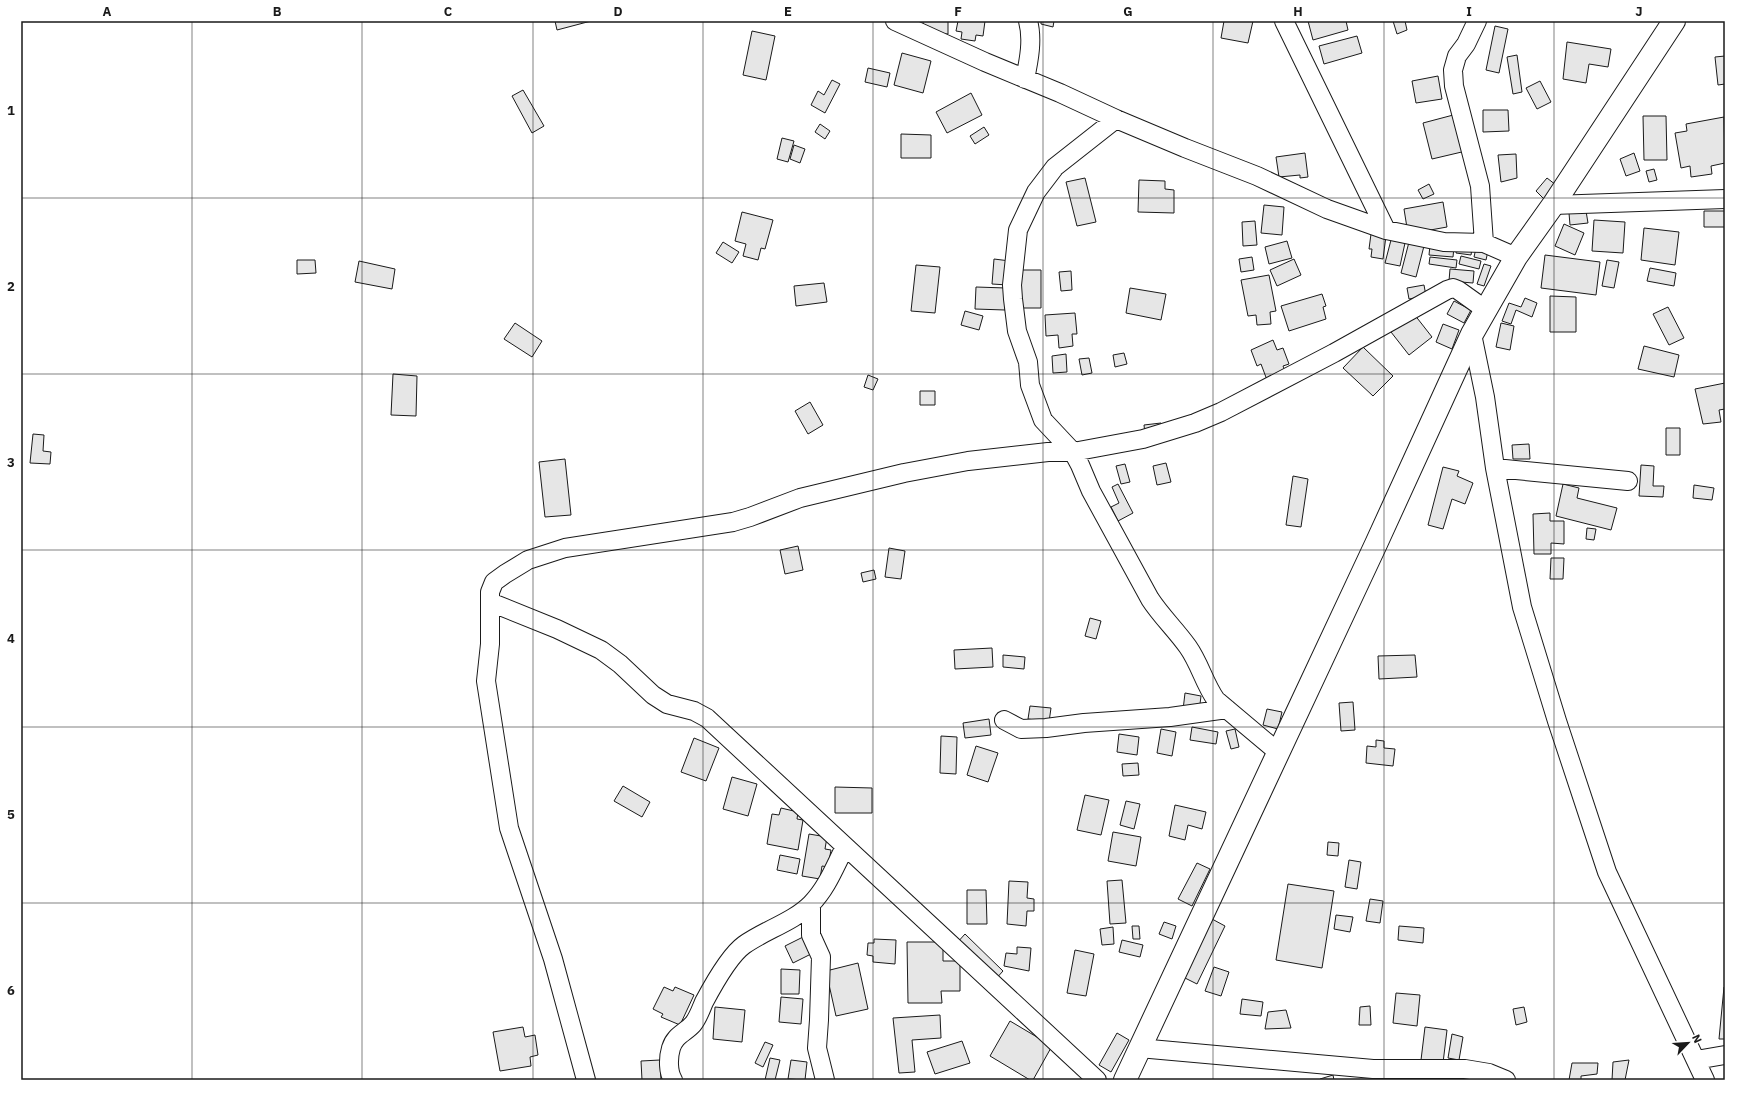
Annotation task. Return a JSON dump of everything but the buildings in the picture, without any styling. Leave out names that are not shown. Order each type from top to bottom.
[{"type":"main road","points":[[1125,1080],[1380,536],[1472,334],[1516,257],[1553,205],[1674,21]]},
{"type":"street","points":[[894,21],[1116,119],[1257,176],[1327,209],[1386,230],[1444,242],[1484,243],[1516,257]]},
{"type":"street","points":[[1025,79],[1030,35],[1028,21]]},
{"type":"street","points":[[1284,21],[1386,230]]},
{"type":"street","points":[[1477,21],[1466,44],[1457,56],[1454,70],[1454,86],[1480,186],[1484,243]]},
{"type":"street","points":[[1116,119],[1056,167],[1036,192],[1018,230],[1012,285],[1018,331],[1026,354],[1030,385],[1043,420],[1073,452],[1080,464],[1091,491],[1150,599],[1157,610],[1188,647],[1196,660],[1212,695],[1278,752]]},
{"type":"street","points":[[1553,205],[1725,199]]},
{"type":"street","points":[[586,1080],[553,959],[509,828],[486,681],[490,644],[490,592],[494,582],[528,560],[565,548],[733,522],[800,498],[911,472],[968,461],[1048,452],[1073,452],[1143,439],[1205,420],[1334,353],[1447,290],[1453,288],[1458,290],[1486,310]]},
{"type":"street","points":[[1472,334],[1485,397],[1495,468],[1522,607],[1607,872],[1705,1080]]},
{"type":"street","points":[[1495,468],[1628,481]]},
{"type":"street","points":[[490,602],[557,629],[601,650],[620,664],[653,695],[667,704],[694,711],[707,718],[1097,1080]]},
{"type":"street","points":[[1004,720],[1021,729],[1046,728],[1084,723],[1170,717],[1227,709]]},
{"type":"street","points":[[673,1080],[669,1074],[671,1049],[677,1037],[693,1023],[734,954],[744,945],[798,914],[811,904],[824,889],[845,847]]},
{"type":"street","points":[[811,904],[811,935],[821,957],[820,1020],[817,1048],[825,1080]]},
{"type":"street","points":[[1139,1048],[1373,1069],[1465,1069],[1489,1073],[1506,1080]]},
{"type":"street","points":[[1696,1060],[1725,1055]]}]
